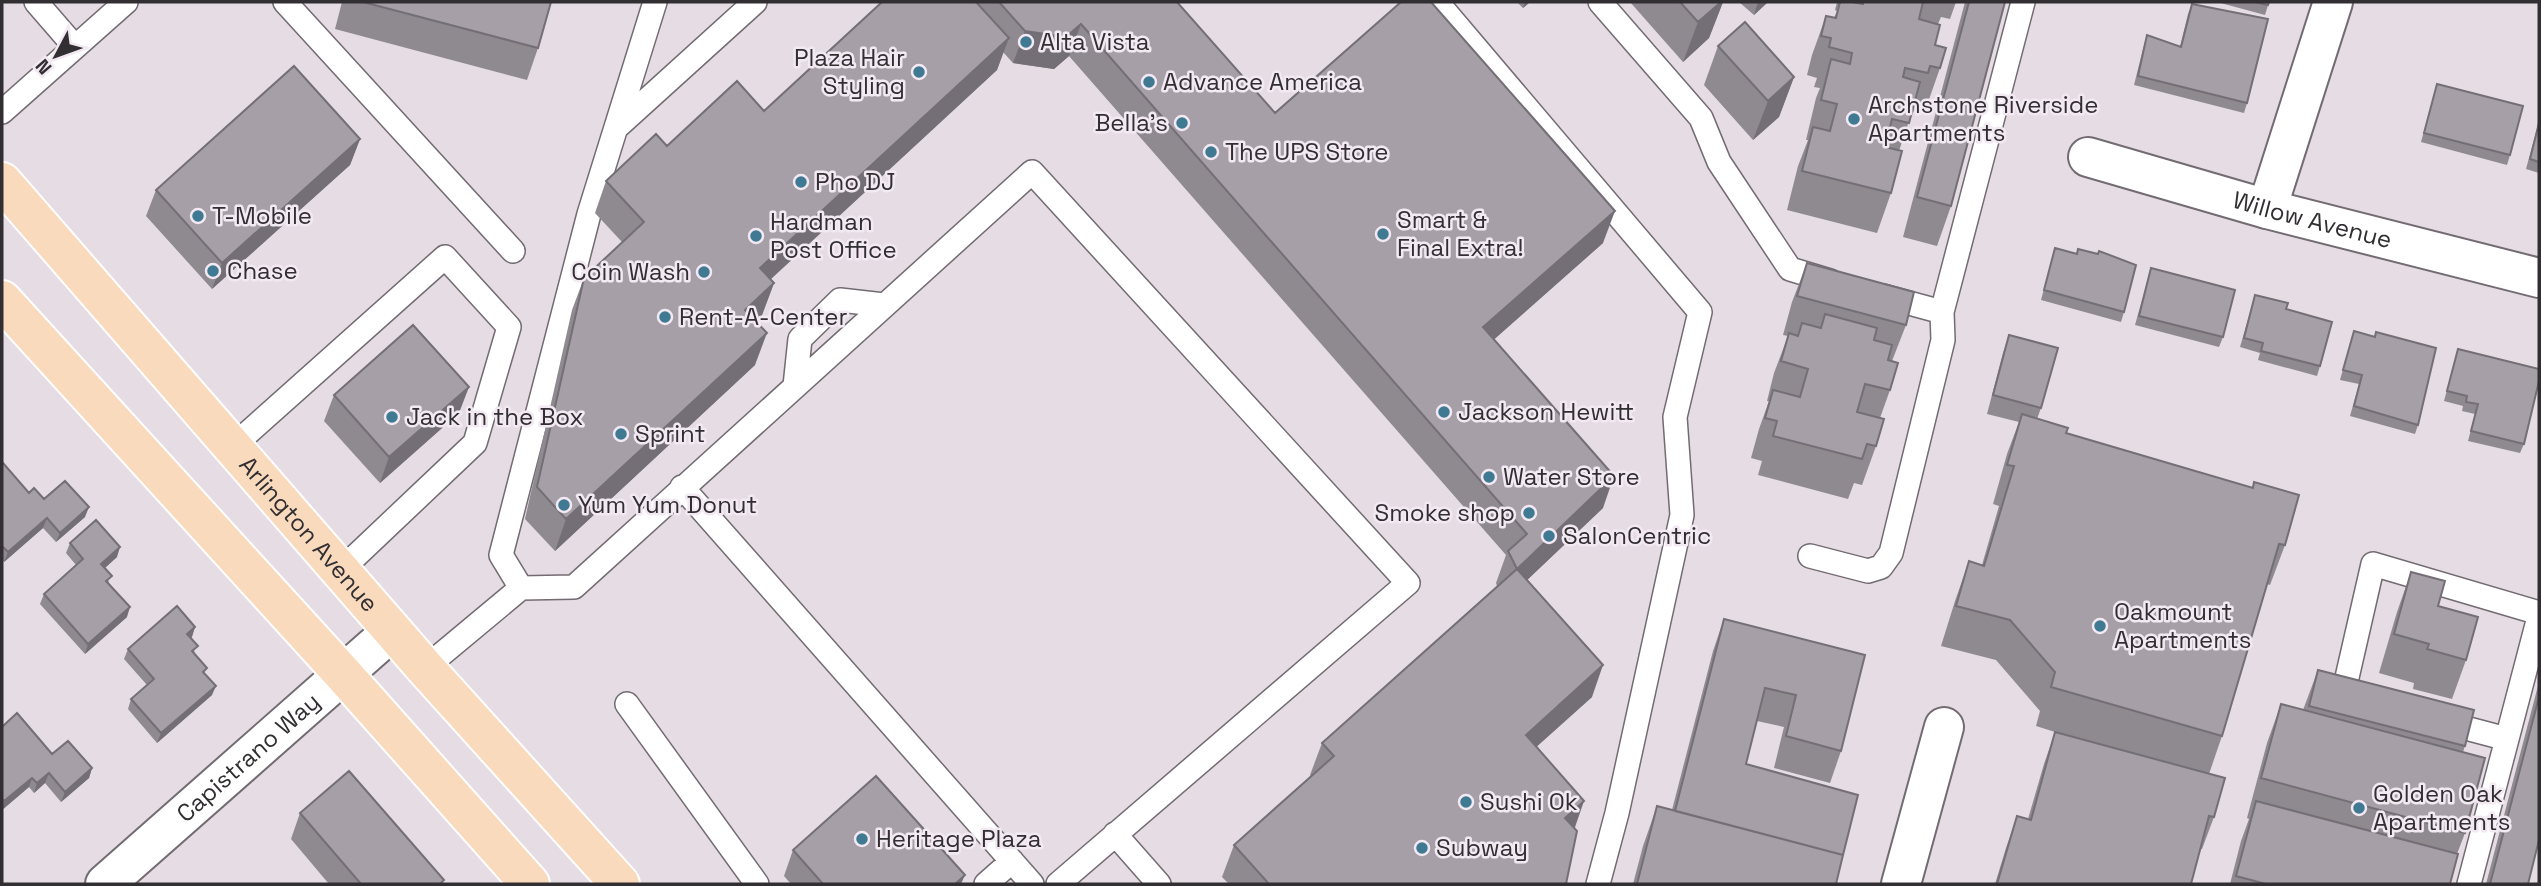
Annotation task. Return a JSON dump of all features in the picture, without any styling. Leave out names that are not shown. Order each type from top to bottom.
[{"type":"main road","name":"Arlington Avenue","points":[[4,190],[392,631],[620,884]]},
{"type":"main road","points":[[2,300],[343,674],[530,884]]},
{"type":"street","points":[[2267,209],[2333,2]]},
{"type":"street","name":"Willow Avenue","points":[[2088,157],[2267,209],[2539,278]]},
{"type":"street","name":"Capistrano Way","points":[[105,884],[392,631]]},
{"type":"street","points":[[1901,884],[1944,727]]},
{"type":"lane","points":[[36,2],[75,47]]},
{"type":"lane","points":[[2,112],[126,2]]},
{"type":"lane","points":[[285,2],[513,251]]},
{"type":"lane","points":[[521,588],[501,555],[589,214],[655,2]]},
{"type":"lane","points":[[617,127],[755,2]]},
{"type":"lane","points":[[1437,2],[1700,312],[1675,417],[1682,515],[1598,884]]},
{"type":"lane","points":[[1600,2],[1701,118],[1719,162],[1790,269],[1942,312]]},
{"type":"lane","points":[[1810,556],[1868,571],[1881,567],[1891,553],[1943,340],[1942,312],[2022,2]]},
{"type":"lane","points":[[425,668],[521,588],[574,587],[1032,172],[1408,583],[1058,884]]},
{"type":"lane","points":[[232,447],[445,257],[509,327],[475,443],[341,570]]},
{"type":"lane","points":[[795,386],[800,339],[840,300],[884,305]]},
{"type":"lane","points":[[682,487],[1032,884]]},
{"type":"lane","points":[[2381,705],[2343,695],[2373,564],[2539,615],[2469,884]]},
{"type":"lane","points":[[627,704],[757,884]]},
{"type":"lane","points":[[2419,715],[2507,739]]},
{"type":"lane","points":[[1115,834],[1159,884]]},
{"type":"lane","points":[[986,884],[1012,861]]},
{"type":"building","points":[[363,2],[551,2],[538,48]]},
{"type":"building","points":[[882,2],[976,2],[1009,38],[760,268],[774,283],[745,310],[767,333],[566,519],[537,487],[584,278],[644,222],[606,181],[656,134],[667,146],[737,81],[764,111]]},
{"type":"building","points":[[999,2],[1177,2],[1275,113],[1401,2],[1431,2],[1615,211],[1483,327],[1614,476],[1517,569],[1508,551],[1527,534],[1081,24],[1066,37],[1025,31]]},
{"type":"building","points":[[1680,2],[1721,2],[1698,22]]},
{"type":"building","name":"Archstone Riverside Apartments","points":[[1840,2],[1923,2],[1919,19],[1940,25],[1935,45],[1946,48],[1940,68],[1930,66],[1928,73],[1905,68],[1903,77],[1920,82],[1909,123],[1892,119],[1885,147],[1902,151],[1891,193],[1802,171],[1813,127],[1830,131],[1837,104],[1821,100],[1831,59],[1850,64],[1852,53],[1829,47],[1831,38],[1821,36],[1826,16],[1836,18]]},
{"type":"building","name":"Archstone Riverside Apartments","points":[[1969,2],[2005,2],[1951,206],[1917,197]]},
{"type":"building","points":[[2192,4],[2268,19],[2247,103],[2138,76],[2147,35],[2181,47]]},
{"type":"building","points":[[1745,22],[1794,77],[1768,101],[1718,46]]},
{"type":"building","points":[[294,66],[360,139],[222,263],[156,190]]},
{"type":"building","points":[[2437,84],[2523,106],[2510,155],[2424,133]]},
{"type":"building","points":[[2539,123],[2539,162],[2530,159]]},
{"type":"building","points":[[2055,248],[2077,254],[2078,249],[2098,254],[2099,251],[2136,265],[2124,312],[2044,290]]},
{"type":"building","points":[[1807,263],[1914,292],[1906,325],[1797,296]]},
{"type":"building","points":[[2151,268],[2235,290],[2223,337],[2139,316]]},
{"type":"building","points":[[2255,295],[2288,303],[2286,309],[2332,322],[2320,366],[2261,351],[2263,343],[2244,338]]},
{"type":"building","points":[[1825,314],[1877,328],[1874,340],[1892,345],[1888,360],[1898,363],[1890,390],[1865,384],[1857,412],[1884,419],[1876,446],[1867,444],[1862,459],[1773,436],[1777,421],[1765,418],[1773,390],[1800,397],[1808,369],[1781,361],[1789,333],[1798,336],[1802,323],[1821,328]]},
{"type":"building","name":"Jack in the Box","points":[[413,325],[469,387],[389,457],[334,395]]},
{"type":"building","points":[[2354,331],[2375,337],[2376,332],[2436,348],[2418,425],[2354,406],[2362,375],[2343,370]]},
{"type":"building","points":[[2009,335],[2058,348],[2041,408],[1993,395]]},
{"type":"building","points":[[2458,349],[2539,369],[2539,381],[2524,444],[2471,431],[2478,404],[2466,402],[2467,396],[2447,391]]},
{"type":"building","name":"Oakmount Apartments","points":[[2022,414],[2068,428],[2066,433],[2253,488],[2254,482],[2299,495],[2285,545],[2279,544],[2222,736],[2051,687],[2055,672],[2010,620],[1956,606],[1969,561],[1984,566],[2014,466],[2007,465]]},
{"type":"building","points":[[3,463],[29,493],[34,488],[44,499],[65,481],[89,507],[60,533],[47,518],[8,552],[2,546]]},
{"type":"building","points":[[96,520],[120,547],[101,564],[112,576],[106,581],[130,607],[88,644],[44,594],[83,559],[70,543]]},
{"type":"building","points":[[1517,569],[1603,665],[1526,735],[1584,801],[1565,818],[1577,831],[1566,884],[1269,884],[1234,845],[1334,756],[1322,743]]},
{"type":"building","points":[[2411,572],[2445,581],[2438,606],[2478,617],[2466,660],[2427,649],[2429,644],[2394,634]]},
{"type":"building","points":[[177,606],[195,627],[187,634],[198,646],[192,651],[207,668],[203,672],[216,686],[161,733],[131,699],[154,679],[128,649]]},
{"type":"building","points":[[1724,619],[1865,655],[1841,751],[1786,736],[1796,695],[1765,688],[1746,764],[1858,795],[1843,855],[1675,811]]},
{"type":"building","points":[[2318,670],[2474,710],[2465,746],[2309,706]]},
{"type":"building","points":[[2539,697],[2539,840],[2528,884],[2490,884]]},
{"type":"building","points":[[2281,704],[2485,758],[2465,833],[2261,778]]},
{"type":"building","points":[[17,713],[52,754],[68,741],[92,768],[65,792],[49,773],[37,783],[32,778],[4,801],[2,727]]},
{"type":"building","points":[[2055,732],[2225,778],[2214,817],[2209,816],[2191,884],[1997,884],[2017,816],[2031,820]]},
{"type":"building","points":[[349,771],[444,880],[440,884],[361,884],[300,813]]},
{"type":"building","points":[[876,776],[965,875],[955,884],[823,884],[793,850]]},
{"type":"building","points":[[2256,801],[2458,854],[2450,884],[2266,884],[2236,876]]},
{"type":"building","points":[[1657,806],[1843,855],[1836,884],[1637,884]]},
{"type":"place","name":"Alta Vista","points":[[1026,42]]},
{"type":"place","name":"Plaza Hair Styling","points":[[919,72]]},
{"type":"place","name":"Advance America","points":[[1149,82]]},
{"type":"place","name":"Archstone Riverside Apartments","points":[[1854,119]]},
{"type":"place","name":"Bella's","points":[[1182,123]]},
{"type":"place","name":"The UPS Store","points":[[1211,152]]},
{"type":"place","name":"Pho DJ","points":[[801,182]]},
{"type":"place","name":"T-Mobile","points":[[198,216]]},
{"type":"place","name":"Smart & Final Extra!","points":[[1383,234]]},
{"type":"place","name":"Hardman Post Office","points":[[756,236]]},
{"type":"place","name":"Chase","points":[[213,271]]},
{"type":"place","name":"Coin Wash","points":[[704,272]]},
{"type":"place","name":"Rent-A-Center","points":[[665,317]]},
{"type":"place","name":"Jackson Hewitt","points":[[1444,412]]},
{"type":"place","name":"Jack in the Box","points":[[392,417]]},
{"type":"place","name":"Sprint","points":[[621,434]]},
{"type":"place","name":"Water Store","points":[[1489,477]]},
{"type":"place","name":"Yum Yum Donut","points":[[564,505]]},
{"type":"place","name":"Smoke shop","points":[[1529,513]]},
{"type":"place","name":"SalonCentric","points":[[1549,536]]},
{"type":"place","name":"Oakmount Apartments","points":[[2100,626]]},
{"type":"place","name":"Sushi Ok","points":[[1466,802]]},
{"type":"place","name":"Golden Oak Apartments","points":[[2359,808]]},
{"type":"place","name":"Heritage Plaza","points":[[862,839]]},
{"type":"place","name":"Subway","points":[[1422,848]]}]
